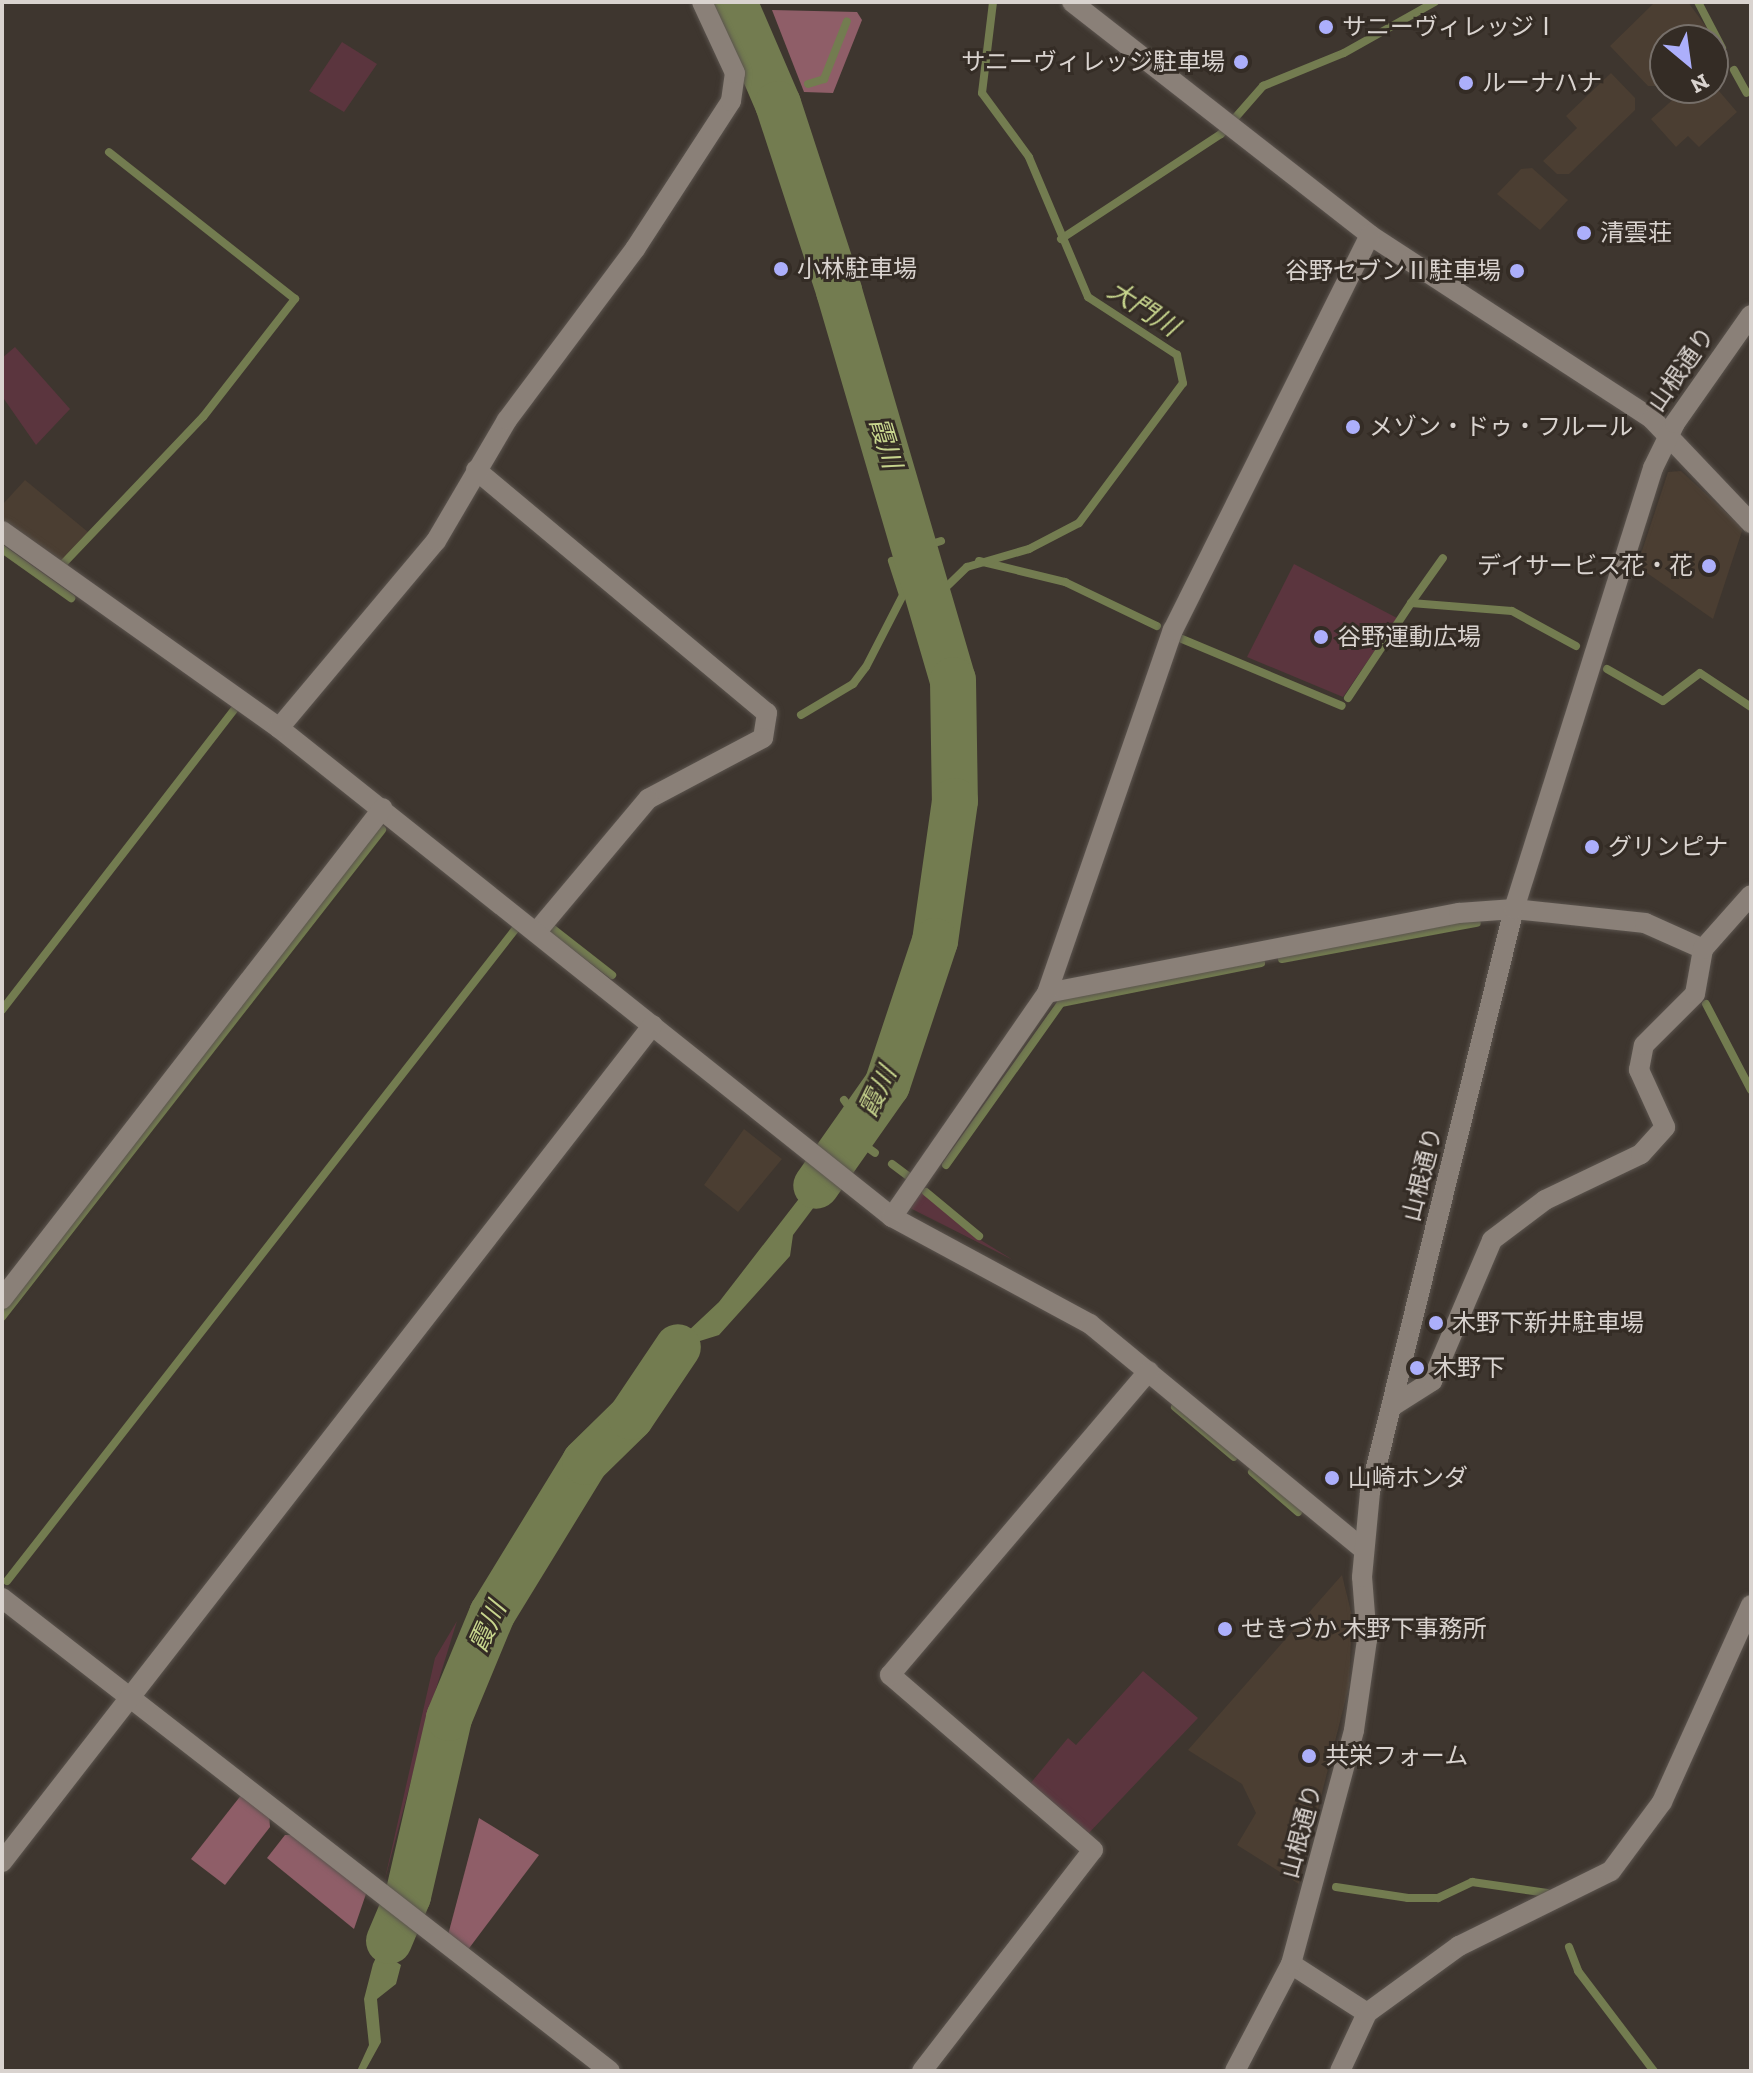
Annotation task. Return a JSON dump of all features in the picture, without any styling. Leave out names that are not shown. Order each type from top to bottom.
[{"type":"street","points":[[279,728],[436,541],[476,470],[731,101],[735,73],[702,2]]},
{"type":"street","points":[[1072,2],[1233,124],[1370,235],[1570,361],[1652,419],[1751,523]]},
{"type":"street","points":[[892,1217],[1047,993],[1173,630],[1370,235]]},
{"type":"street","name":"山根通り","points":[[1235,2071],[1291,1964],[1360,1701],[1367,1640],[1362,1548],[1391,1407],[1514,909],[1666,437],[1751,315]]},
{"type":"street","points":[[476,470],[767,713],[763,738],[648,799],[538,930]]},
{"type":"street","points":[[2,531],[279,728],[383,808],[892,1217],[1058,1303],[1149,1371],[1362,1548]]},
{"type":"street","points":[[2,1299],[383,808]]},
{"type":"street","points":[[1391,1407],[1432,1381],[1492,1240],[1545,1200],[1641,1154],[1665,1127],[1639,1070],[1644,1045],[1695,994],[1703,949],[1751,895]]},
{"type":"street","points":[[1047,993],[1459,913],[1514,909],[1645,923],[1703,949]]},
{"type":"street","points":[[2,1862],[653,1025]]},
{"type":"street","points":[[922,2071],[1093,1850],[890,1675],[1149,1371]]},
{"type":"street","points":[[2,1598],[610,2071]]},
{"type":"street","points":[[1340,2071],[1367,2013],[1459,1946],[1611,1871],[1662,1802],[1751,1605]]},
{"type":"street","points":[[1291,1964],[1367,2013]]},
{"type":"shaded area","points":[[1655,2],[1688,2],[1704,24],[1649,24],[1649,86],[1610,46]]},
{"type":"shaded area","points":[[772,10],[857,12],[862,20],[833,93],[804,92]]},
{"type":"shaded area","points":[[342,42],[377,64],[344,112],[309,91]]},
{"type":"shaded area","points":[[1611,73],[1635,98],[1635,110],[1569,174],[1557,174],[1543,161],[1577,128],[1566,116]]},
{"type":"shaded area","points":[[1729,103],[1737,112],[1699,147],[1688,136],[1676,147],[1651,119],[1668,104]]},
{"type":"shaded area","points":[[1532,168],[1568,200],[1540,230],[1497,194],[1521,169]]},
{"type":"shaded area","points":[[15,347],[70,409],[36,445],[4,399],[2,358]]},
{"type":"shaded area","points":[[1681,471],[1743,528],[1713,619],[1637,566],[1668,472]]},
{"type":"shaded area","points":[[25,480],[88,532],[60,564],[2,518],[3,504]]},
{"type":"shaded area","name":"谷野運動広場","points":[[1294,564],[1397,618],[1343,697],[1247,657]]},
{"type":"shaded area","points":[[744,1129],[782,1159],[738,1212],[704,1185]]},
{"type":"shaded area","points":[[849,1134],[829,1187],[793,1235],[790,1256],[719,1335],[687,1345],[640,1398],[653,1364],[719,1302]]},
{"type":"shaded area","points":[[922,1192],[979,1239],[1013,1260],[910,1208]]},
{"type":"shaded area","points":[[1342,1575],[1352,1616],[1349,1686],[1299,1884],[1237,1845],[1256,1813],[1242,1784],[1188,1750]]},
{"type":"shaded area","points":[[457,1621],[431,1705],[384,1883],[435,1658]]},
{"type":"shaded area","points":[[1143,1671],[1198,1718],[1087,1835],[1029,1785],[1068,1738],[1076,1745]]},
{"type":"shaded area","points":[[242,1794],[269,1814],[270,1827],[225,1885],[191,1859]]},
{"type":"shaded area","points":[[479,1818],[539,1855],[467,1951],[448,1935]]},
{"type":"shaded area","points":[[285,1835],[295,1835],[367,1891],[354,1929],[267,1858]]},
{"type":"shaded area","points":[[411,1884],[413,1902],[387,1956],[401,1965],[396,1984],[377,1999],[381,2042],[365,2071],[357,2071],[369,2045],[364,1999],[373,1964]]},
{"type":"waterway","points":[[734,2],[778,104],[839,291],[953,680],[955,801],[935,941],[887,1085],[816,1186]]},
{"type":"waterway","name":"大門川","points":[[934,599],[967,567],[1029,549],[1079,523],[1183,383],[1177,355],[1088,297],[1029,157],[982,93],[993,2]]},
{"type":"waterway","points":[[1061,239],[1221,134],[1263,86],[1344,53],[1435,2]]},
{"type":"waterway","points":[[1698,2],[1709,24]]},
{"type":"waterway","points":[[808,84],[824,79],[847,21]]},
{"type":"waterway","points":[[1734,70],[1747,93]]},
{"type":"waterway","points":[[769,83],[788,83]]},
{"type":"waterway","points":[[61,566],[203,417],[295,299],[109,152]]},
{"type":"waterway","name":"霞川","points":[[899,554],[941,541]]},
{"type":"waterway","points":[[2,549],[71,598]]},
{"type":"waterway","points":[[1411,603],[1443,558]]},
{"type":"waterway","points":[[801,715],[853,684],[866,667],[903,595],[892,561]]},
{"type":"waterway","points":[[979,561],[1065,582],[1157,626]]},
{"type":"waterway","points":[[1348,698],[1411,603],[1512,611],[1576,646]]},
{"type":"waterway","points":[[1182,639],[1342,706]]},
{"type":"waterway","points":[[1607,669],[1663,701],[1700,673],[1751,707]]},
{"type":"waterway","points":[[2,1010],[234,710]]},
{"type":"waterway","points":[[2,1317],[382,830]]},
{"type":"waterway","points":[[1282,959],[1477,923]]},
{"type":"waterway","points":[[7,1581],[517,927]]},
{"type":"waterway","points":[[553,929],[612,975]]},
{"type":"waterway","points":[[946,1165],[1061,1003],[1261,963]]},
{"type":"waterway","points":[[1706,1004],[1751,1090]]},
{"type":"waterway","points":[[844,1100],[854,1114],[849,1134],[875,1153]]},
{"type":"waterway","points":[[892,1164],[908,1176]]},
{"type":"waterway","points":[[926,1192],[979,1236]]},
{"type":"waterway","name":"霞川","points":[[389,1941],[408,1896],[449,1718],[492,1614],[585,1462],[631,1417],[678,1347]]},
{"type":"waterway","points":[[1175,1407],[1234,1457]]},
{"type":"waterway","points":[[1252,1472],[1298,1512]]},
{"type":"waterway","points":[[1336,1887],[1408,1898],[1438,1898],[1472,1882],[1547,1893]]},
{"type":"waterway","points":[[1569,1947],[1578,1971],[1654,2071]]},
{"type":"place","name":"サニーヴィレッジⅠ","points":[[1326,27]]},
{"type":"place","name":"サニーヴィレッジ駐車場","points":[[1241,62]]},
{"type":"place","name":"ルーナハナ","points":[[1466,83]]},
{"type":"place","name":"清雲荘","points":[[1584,233]]},
{"type":"place","name":"小林駐車場","points":[[781,269]]},
{"type":"place","name":"谷野セブンⅡ駐車場","points":[[1517,271]]},
{"type":"place","name":"メゾン・ドゥ・フルール","points":[[1353,427]]},
{"type":"place","name":"デイサービス花・花","points":[[1709,566]]},
{"type":"place","name":"谷野運動広場","points":[[1321,637]]},
{"type":"place","name":"グリンピナ","points":[[1592,847]]},
{"type":"place","name":"木野下新井駐車場","points":[[1436,1323]]},
{"type":"place","name":"木野下","points":[[1417,1368]]},
{"type":"place","name":"山崎ホンダ","points":[[1332,1478]]},
{"type":"place","name":"せきづか 木野下事務所","points":[[1225,1629]]},
{"type":"place","name":"共栄フォーム","points":[[1309,1756]]}]
